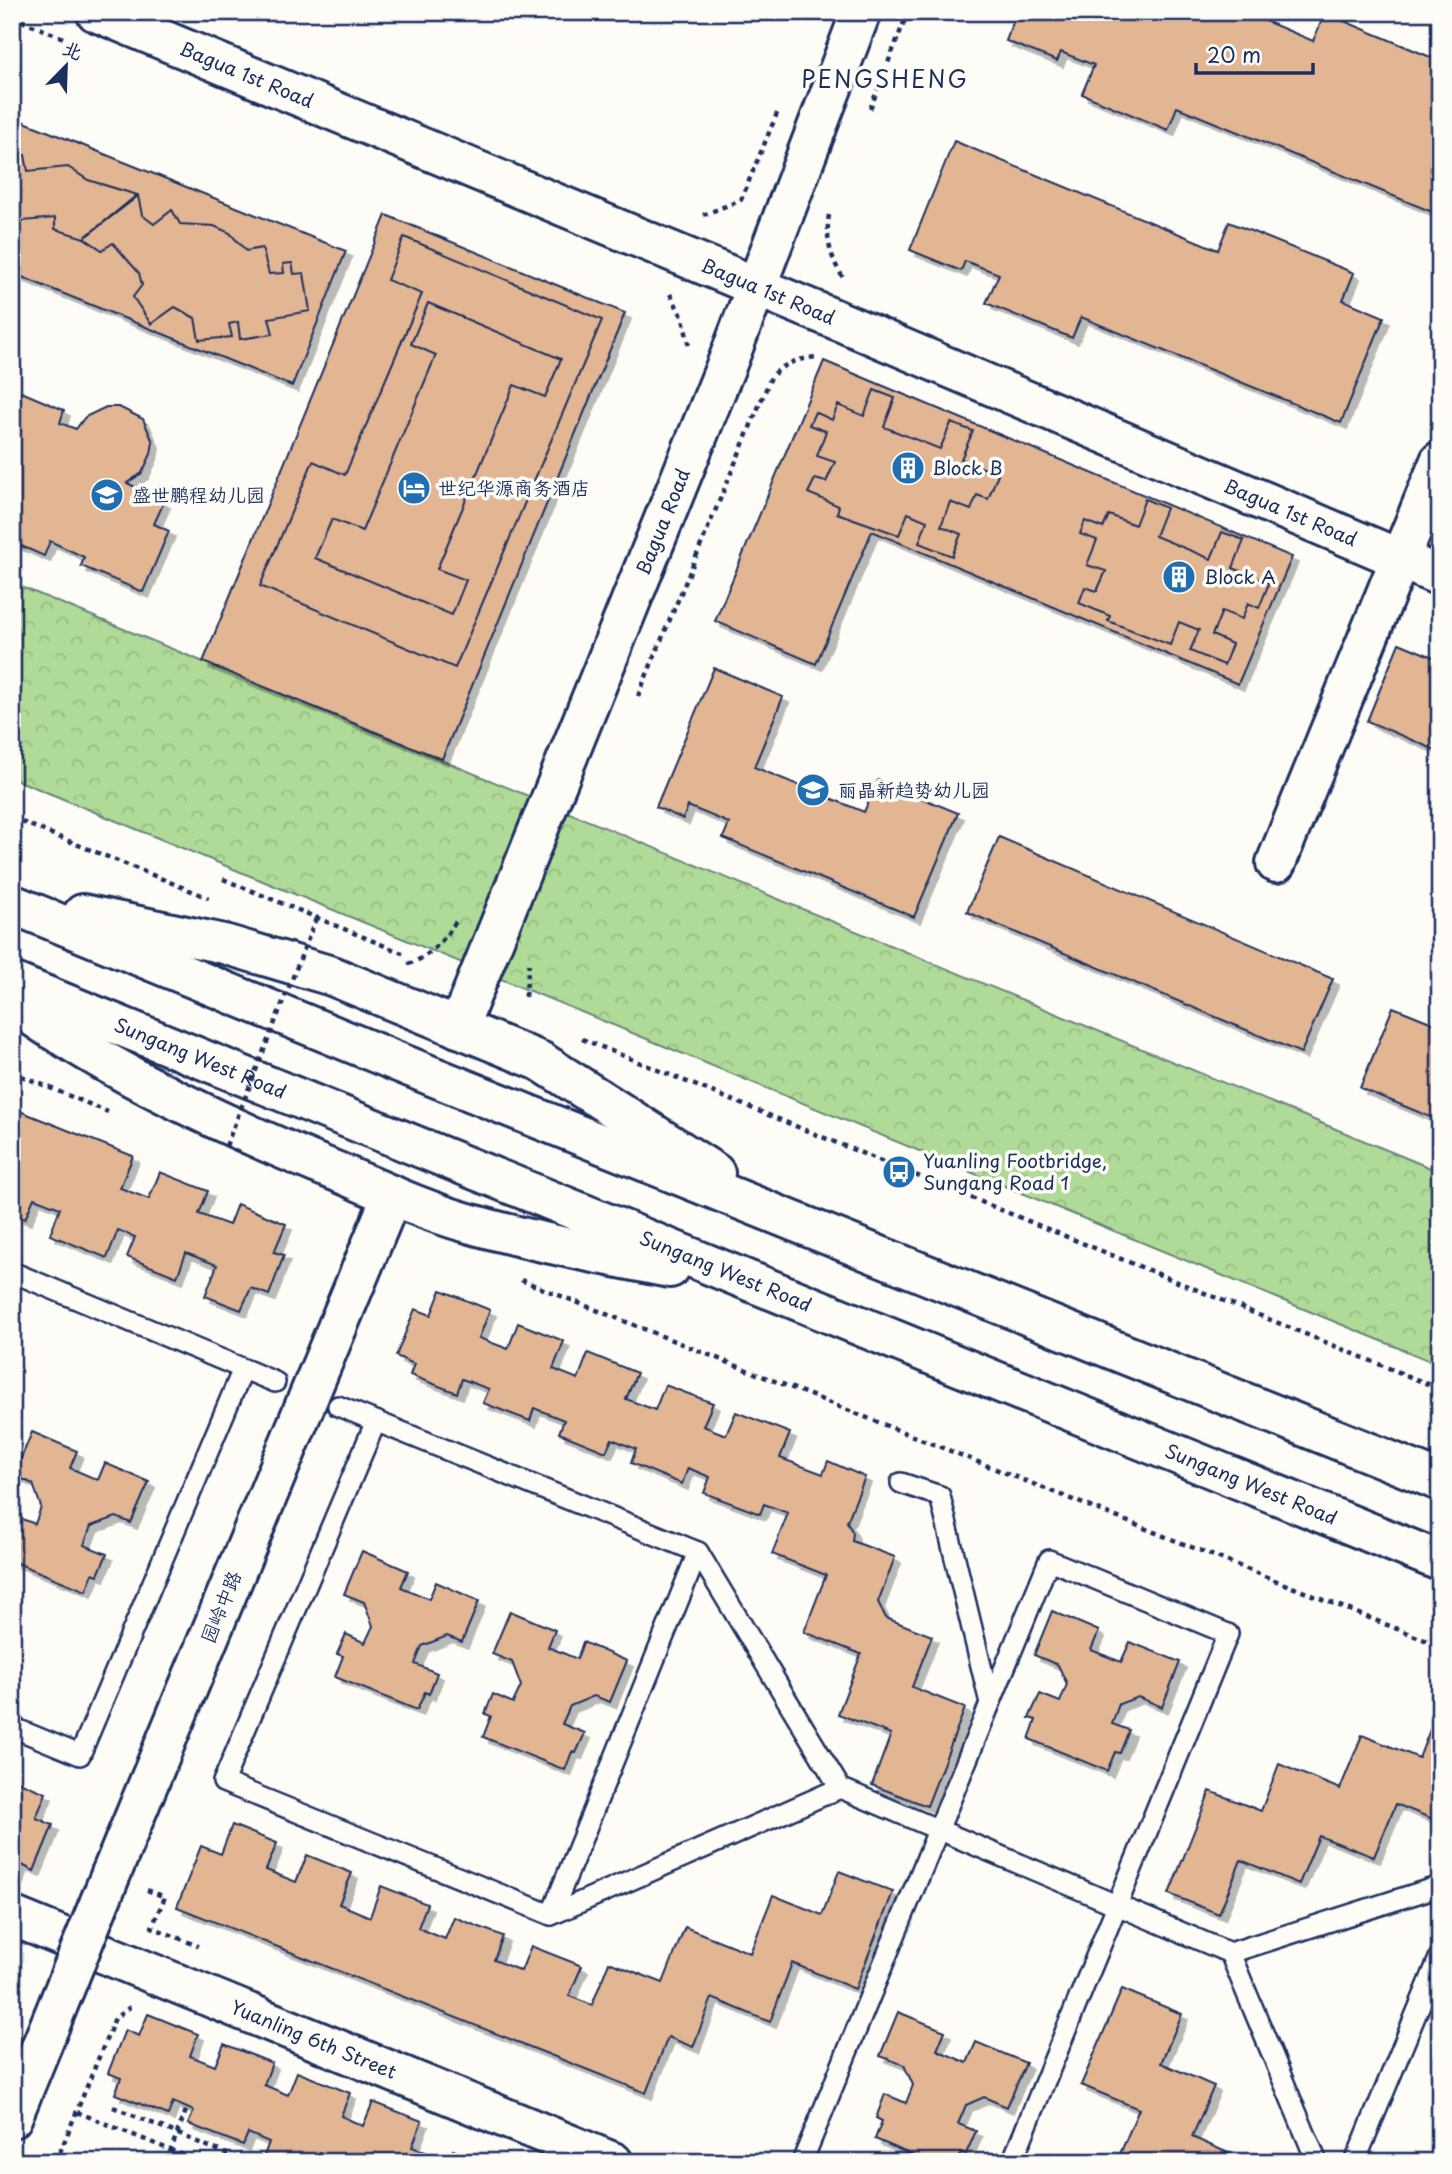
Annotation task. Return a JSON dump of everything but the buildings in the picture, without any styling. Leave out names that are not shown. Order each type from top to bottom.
[{"type":"main road","name":"Bagua 1st Road","points":[[96,12],[755,286],[1440,576]]},
{"type":"main road","name":"Bagua Road","points":[[458,1028],[755,286],[861,12]]},
{"type":"main road","points":[[1276,863],[1440,461]]},
{"type":"main road","points":[[12,901],[224,944],[332,976],[540,1061],[784,1218]]},
{"type":"main road","points":[[12,901],[784,1218],[1440,1481]]},
{"type":"main road","name":"Sungang West Road","points":[[12,982],[1440,1561]]},
{"type":"main road","points":[[12,1002],[65,1040],[148,1087],[259,1140],[392,1195],[467,1223],[579,1250],[759,1286]]},
{"type":"main road","name":"园岭中路","points":[[12,2118],[52,2020],[124,1880],[392,1195]]},
{"type":"main road","name":"Yuanling 6th Street","points":[[12,1916],[613,2162]]},
{"type":"lane","points":[[12,1272],[275,1382]]},
{"type":"lane","points":[[12,1727],[80,1755],[243,1369]]},
{"type":"lane","points":[[338,1406],[698,1552],[841,1788],[1230,1953],[1440,1886]]},
{"type":"lane","points":[[376,1421],[223,1782],[551,1915],[841,1788]]},
{"type":"lane","points":[[901,1483],[940,1496],[990,1703]]},
{"type":"lane","points":[[551,1915],[698,1552]]},
{"type":"lane","points":[[802,2162],[1048,1560],[1228,1634],[1012,2162]]},
{"type":"lane","points":[[1230,1953],[1317,2162]]},
{"type":"lane","points":[[1355,2162],[1440,1956]]},
{"type":"path","points":[[869,112],[908,12]]},
{"type":"path","points":[[703,215],[741,200],[782,101]]},
{"type":"path","points":[[829,211],[826,234],[836,268],[846,283]]},
{"type":"path","points":[[637,700],[771,377],[783,365],[799,358],[817,357]]},
{"type":"path","points":[[223,878],[407,955]]},
{"type":"path","points":[[226,1146],[317,916]]},
{"type":"path","points":[[525,998],[530,959]]},
{"type":"path","points":[[572,1034],[1440,1389]]},
{"type":"path","points":[[513,1277],[1440,1646]]},
{"type":"path","points":[[124,1880],[165,1897],[152,1927],[198,1946]]},
{"type":"path","points":[[56,2162],[115,2018]]},
{"type":"path","points":[[113,2107],[246,2162]]},
{"type":"path","points":[[166,2162],[187,2108]]},
{"type":"path","points":[[77,2112],[200,2162]]},
{"type":"green space","points":[[12,583],[1440,1172],[1440,1365],[12,778]]},
{"type":"place","name":"Block B","points":[[908,468]]},
{"type":"place","name":"世纪华源商务酒店","points":[[414,488]]},
{"type":"place","name":"盛世鹏程幼儿园","points":[[107,495]]},
{"type":"place","name":"Block A","points":[[1179,577]]},
{"type":"place","name":"丽晶新趋势幼儿园","points":[[813,790]]},
{"type":"place","name":"Yuanling Footbridge, Sungang Road 1","points":[[899,1172]]},
{"type":"district","name":"PENGSHENG","points":[[885,80]]}]
